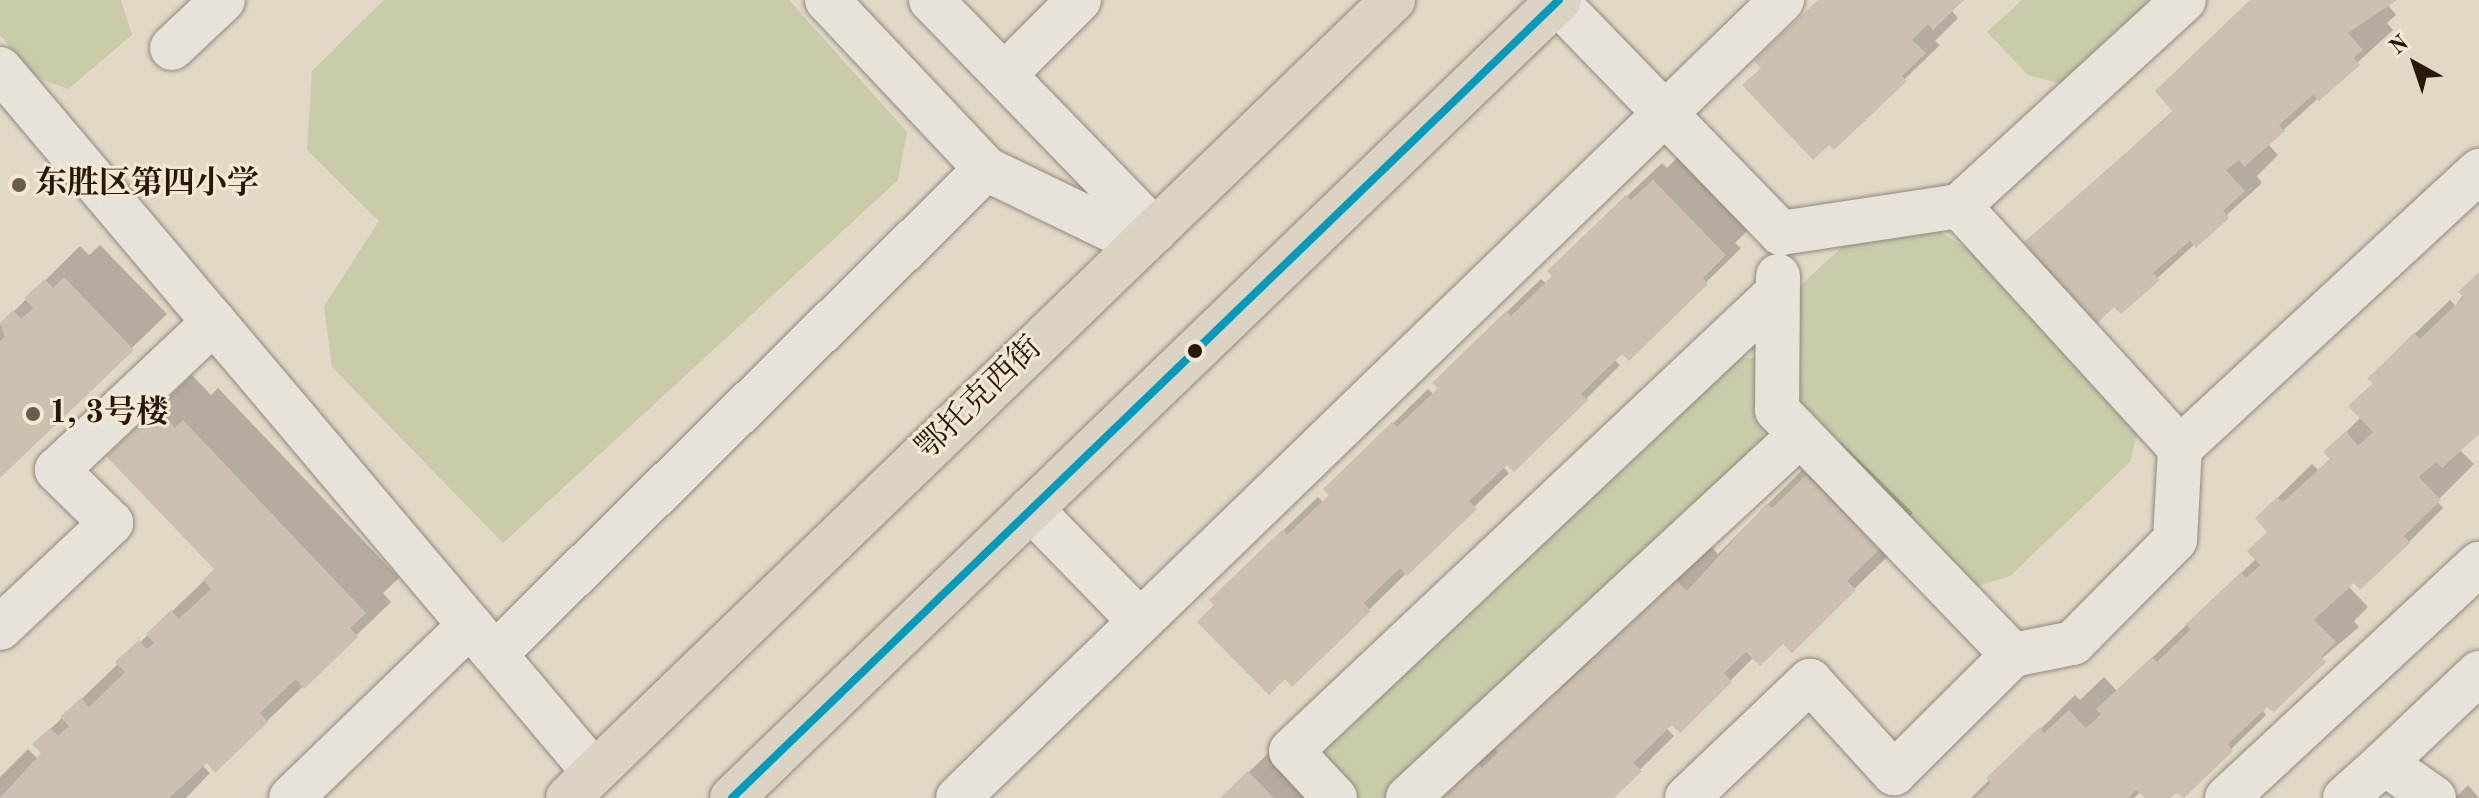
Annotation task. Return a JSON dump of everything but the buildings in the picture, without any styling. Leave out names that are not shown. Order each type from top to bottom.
[{"type":"main road","name":"鄂托克西街","points":[[581,785],[1393,0]]},
{"type":"main road","points":[[732,798],[1558,1]]},
{"type":"lane","points":[[172,48],[223,0]]},
{"type":"lane","points":[[827,0],[986,169],[1148,237]]},
{"type":"lane","points":[[931,0],[1004,75],[1148,237]]},
{"type":"lane","points":[[1004,75],[1079,0]]},
{"type":"lane","points":[[958,798],[1782,0]]},
{"type":"lane","points":[[1781,233],[1959,206],[2184,0]]},
{"type":"lane","points":[[1558,1],[1781,233],[1777,293],[1777,410],[2013,655]]},
{"type":"lane","points":[[0,69],[483,639],[581,785]]},
{"type":"lane","points":[[291,798],[483,639],[986,169]]},
{"type":"lane","points":[[1687,798],[1810,681],[1894,773],[2013,655],[2073,643],[2175,540],[2180,448],[2479,171]]},
{"type":"lane","points":[[1959,206],[2180,448]]},
{"type":"lane","points":[[1335,798],[1291,751],[1777,293]]},
{"type":"lane","points":[[0,628],[111,523],[57,470],[214,322]]},
{"type":"lane","points":[[1408,798],[1800,435]]},
{"type":"lane","points":[[1031,509],[1140,621]]},
{"type":"lane","points":[[2227,798],[2479,564]]},
{"type":"lane","points":[[2345,798],[2479,673]]},
{"type":"lane","points":[[2384,763],[2434,798]]},
{"type":"green space","points":[[0,0],[121,0],[132,35],[68,89],[33,76],[0,35]]},
{"type":"green space","points":[[384,0],[789,0],[907,132],[898,180],[503,543],[332,367],[324,306],[379,221],[307,150],[312,71]]},
{"type":"green space","points":[[2022,0],[2154,0],[2066,85],[2028,75],[1987,32]]},
{"type":"green space","points":[[1937,230],[1996,266],[2140,422],[2130,462],[2010,576],[1964,590],[1812,434],[1784,365],[1800,286],[1853,237]]},
{"type":"green space","points":[[1736,358],[1755,358],[1765,445],[1386,798],[1355,798],[1320,763],[1328,744]]},
{"type":"transit line","points":[[732,798],[1559,0]]},
{"type":"place","name":"东胜区第四小学","points":[[19,185]]},
{"type":"place","name":"1, 3号楼","points":[[33,414]]}]
